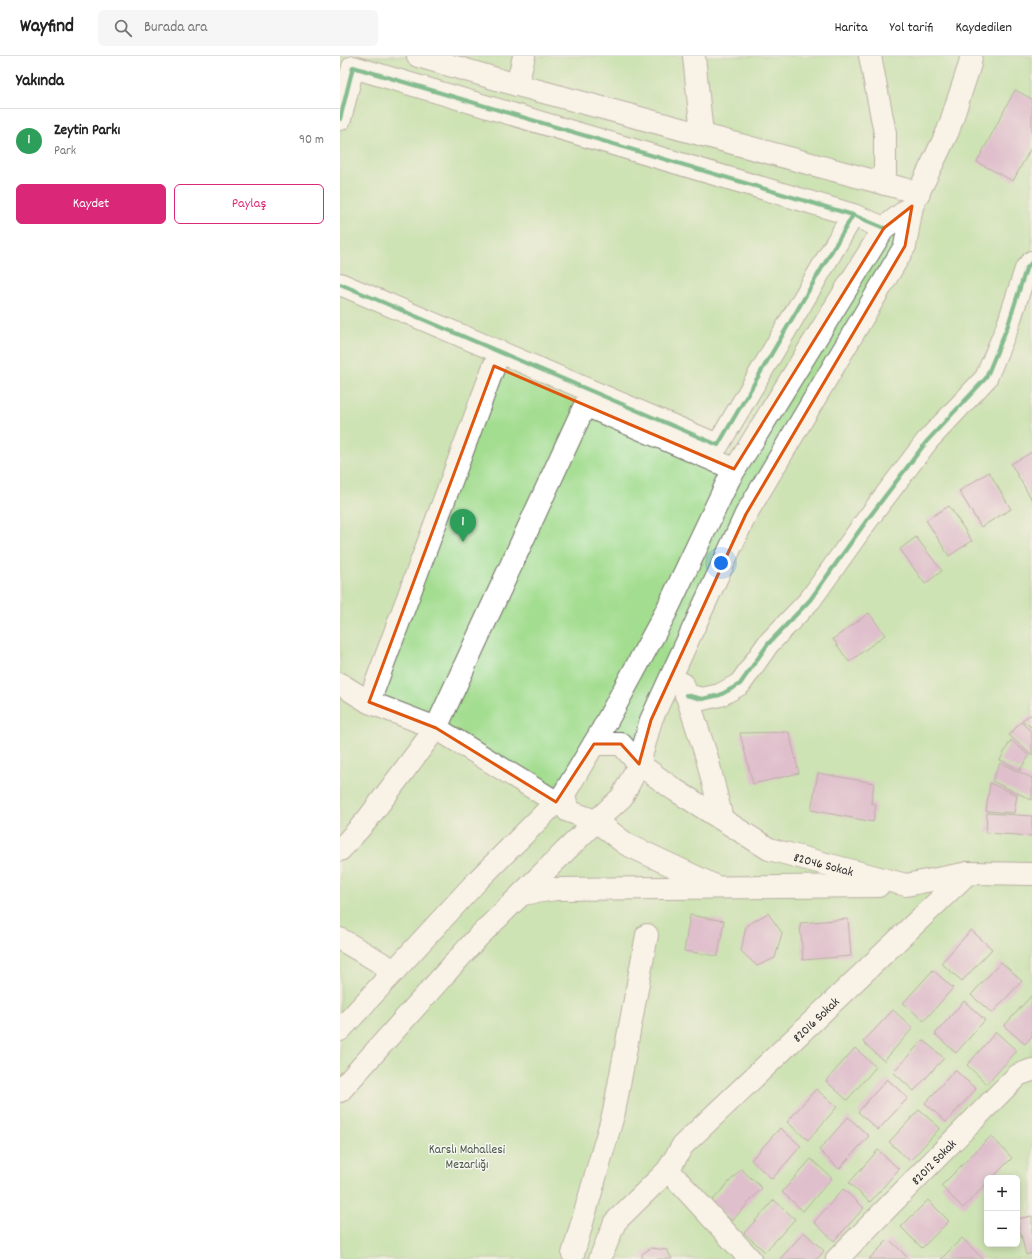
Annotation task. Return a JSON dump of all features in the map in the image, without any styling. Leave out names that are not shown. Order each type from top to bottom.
[{"type":"street","points":[[418,56],[516,85],[884,184],[915,199]]},
{"type":"street","points":[[516,85],[524,56]]},
{"type":"street","points":[[694,56],[702,135]]},
{"type":"street","points":[[870,56],[884,133],[884,184]]},
{"type":"street","points":[[340,1091],[477,938],[622,797],[639,764],[651,720],[746,514],[906,246],[915,199],[948,131],[970,64],[971,56]]},
{"type":"street","points":[[340,118],[353,67],[852,215],[884,228]]},
{"type":"street","points":[[340,1030],[478,880],[560,798],[594,744],[666,612],[734,469],[884,228],[915,199]]},
{"type":"street","points":[[340,284],[718,445],[852,215]]},
{"type":"street","points":[[686,696],[702,699],[720,696],[740,684],[768,644],[810,600],[867,520],[927,441],[986,378],[1008,325],[1026,269],[1032,262]]},
{"type":"street","points":[[340,299],[734,469]]},
{"type":"street","points":[[369,702],[494,366]]},
{"type":"street","points":[[340,850],[367,820],[436,728],[585,405]]},
{"type":"street","points":[[677,664],[707,758],[722,819]]},
{"type":"street","points":[[340,684],[369,702],[436,728],[560,798],[568,811],[596,821],[626,844],[718,887]]},
{"type":"street","name":"82046 Sokak","points":[[594,744],[621,744],[639,764],[675,790],[769,849],[906,885],[968,873],[1032,874]]},
{"type":"street","name":"82016 Sokak","points":[[615,1222],[668,1170],[683,1145],[968,873]]},
{"type":"street","points":[[522,894],[556,889],[906,885]]},
{"type":"street","points":[[570,1256],[614,1112],[647,935]]},
{"type":"street","points":[[340,939],[394,970]]},
{"type":"street","name":"82012 Sokak","points":[[837,1259],[1018,1075],[1032,1070]]},
{"type":"street","points":[[668,1170],[750,1259]]},
{"type":"street","points":[[570,1256],[615,1222]]},
{"type":"street","points":[[600,1259],[615,1222]]},
{"type":"highlighted area","points":[[912,206],[905,246],[746,514],[651,720],[639,764],[621,744],[594,744],[556,802],[436,728],[369,702],[494,366],[734,469],[884,228]]},
{"type":"green space","name":"Karslı Mahallesi Mezarlığı","points":[[340,56],[1032,56],[1032,1259],[340,1259]]},
{"type":"building","points":[[1015,90],[1032,99],[1032,146],[1013,181],[977,162]]},
{"type":"building","points":[[1032,452],[1032,500],[1011,464]]},
{"type":"building","points":[[989,472],[1011,509],[981,527],[959,491]]},
{"type":"building","points":[[949,506],[972,541],[949,556],[926,520]]},
{"type":"building","points":[[916,537],[942,571],[925,584],[900,549]]},
{"type":"building","points":[[869,613],[885,635],[849,662],[833,639]]},
{"type":"building","points":[[1032,714],[1032,728],[1022,720]]},
{"type":"building","points":[[1021,722],[1032,732],[1032,756],[1009,735]]},
{"type":"building","points":[[789,732],[799,773],[753,784],[740,733]]},
{"type":"building","points":[[1011,740],[1029,756],[1020,770],[1000,760]]},
{"type":"building","points":[[1000,763],[1032,778],[1032,800],[992,781]]},
{"type":"building","points":[[818,773],[874,783],[871,803],[876,804],[873,822],[811,810]]},
{"type":"building","points":[[990,783],[1017,795],[1014,813],[986,811]]},
{"type":"building","points":[[987,813],[1032,816],[1032,836],[986,833]]},
{"type":"building","points":[[768,913],[782,933],[775,958],[757,966],[741,951],[746,926]]},
{"type":"building","points":[[690,915],[724,921],[718,956],[684,951]]},
{"type":"building","points":[[848,919],[851,956],[803,960],[800,923]]},
{"type":"building","points":[[971,930],[992,949],[962,981],[941,963]]},
{"type":"building","points":[[1001,962],[1022,981],[992,1013],[971,995]]},
{"type":"building","points":[[933,970],[953,988],[924,1021],[903,1003]]},
{"type":"building","points":[[1032,995],[1032,1036],[1025,1044],[1004,1026]]},
{"type":"building","points":[[964,1001],[985,1020],[956,1053],[935,1034]]},
{"type":"building","points":[[893,1010],[913,1028],[884,1061],[863,1042]]},
{"type":"building","points":[[996,1032],[1017,1051],[987,1084],[967,1065]]},
{"type":"building","points":[[923,1040],[944,1058],[914,1091],[893,1072]]},
{"type":"building","points":[[855,1048],[876,1067],[847,1100],[826,1081]]},
{"type":"building","points":[[955,1070],[976,1089],[946,1122],[925,1103]]},
{"type":"building","points":[[887,1079],[908,1098],[878,1130],[858,1112]]},
{"type":"building","points":[[816,1089],[837,1107],[808,1140],[787,1122]]},
{"type":"building","points":[[919,1110],[940,1128],[910,1161],[889,1142]]},
{"type":"building","points":[[848,1117],[869,1136],[839,1169],[819,1150]]},
{"type":"building","points":[[780,1128],[801,1146],[772,1179],[751,1160]]},
{"type":"building","points":[[991,1136],[1012,1158],[995,1175],[984,1175],[984,1186],[963,1208],[941,1186]]},
{"type":"building","points":[[878,1150],[899,1169],[870,1202],[849,1183]]},
{"type":"building","points":[[811,1159],[832,1178],[803,1211],[782,1192]]},
{"type":"building","points":[[741,1169],[762,1188],[732,1221],[711,1202]]},
{"type":"building","points":[[843,1189],[864,1208],[834,1241],[814,1222]]},
{"type":"building","points":[[774,1200],[795,1219],[765,1252],[744,1233]]},
{"type":"building","points":[[928,1200],[949,1221],[922,1248],[901,1227]]},
{"type":"building","points":[[1032,1216],[1032,1253],[1026,1255],[1020,1231],[1020,1218]]},
{"type":"building","points":[[804,1232],[824,1251],[817,1259],[780,1259]]},
{"type":"building","points":[[962,1238],[983,1259],[941,1259]]},
{"type":"building","points":[[889,1239],[909,1259],[869,1259]]},
{"type":"building","points":[[651,1248],[667,1250],[672,1259],[642,1259],[642,1254]]},
{"type":"cycle path","points":[[340,119],[353,67],[853,215],[884,228]]},
{"type":"cycle path","points":[[340,284],[718,445],[853,215]]},
{"type":"cycle path","points":[[686,695],[702,699],[720,695],[740,684],[768,644],[810,600],[867,520],[927,441],[986,378],[1008,325],[1026,269],[1032,262]]},
{"type":"place","name":"Zeytin Parkı","points":[[463,542]]}]
